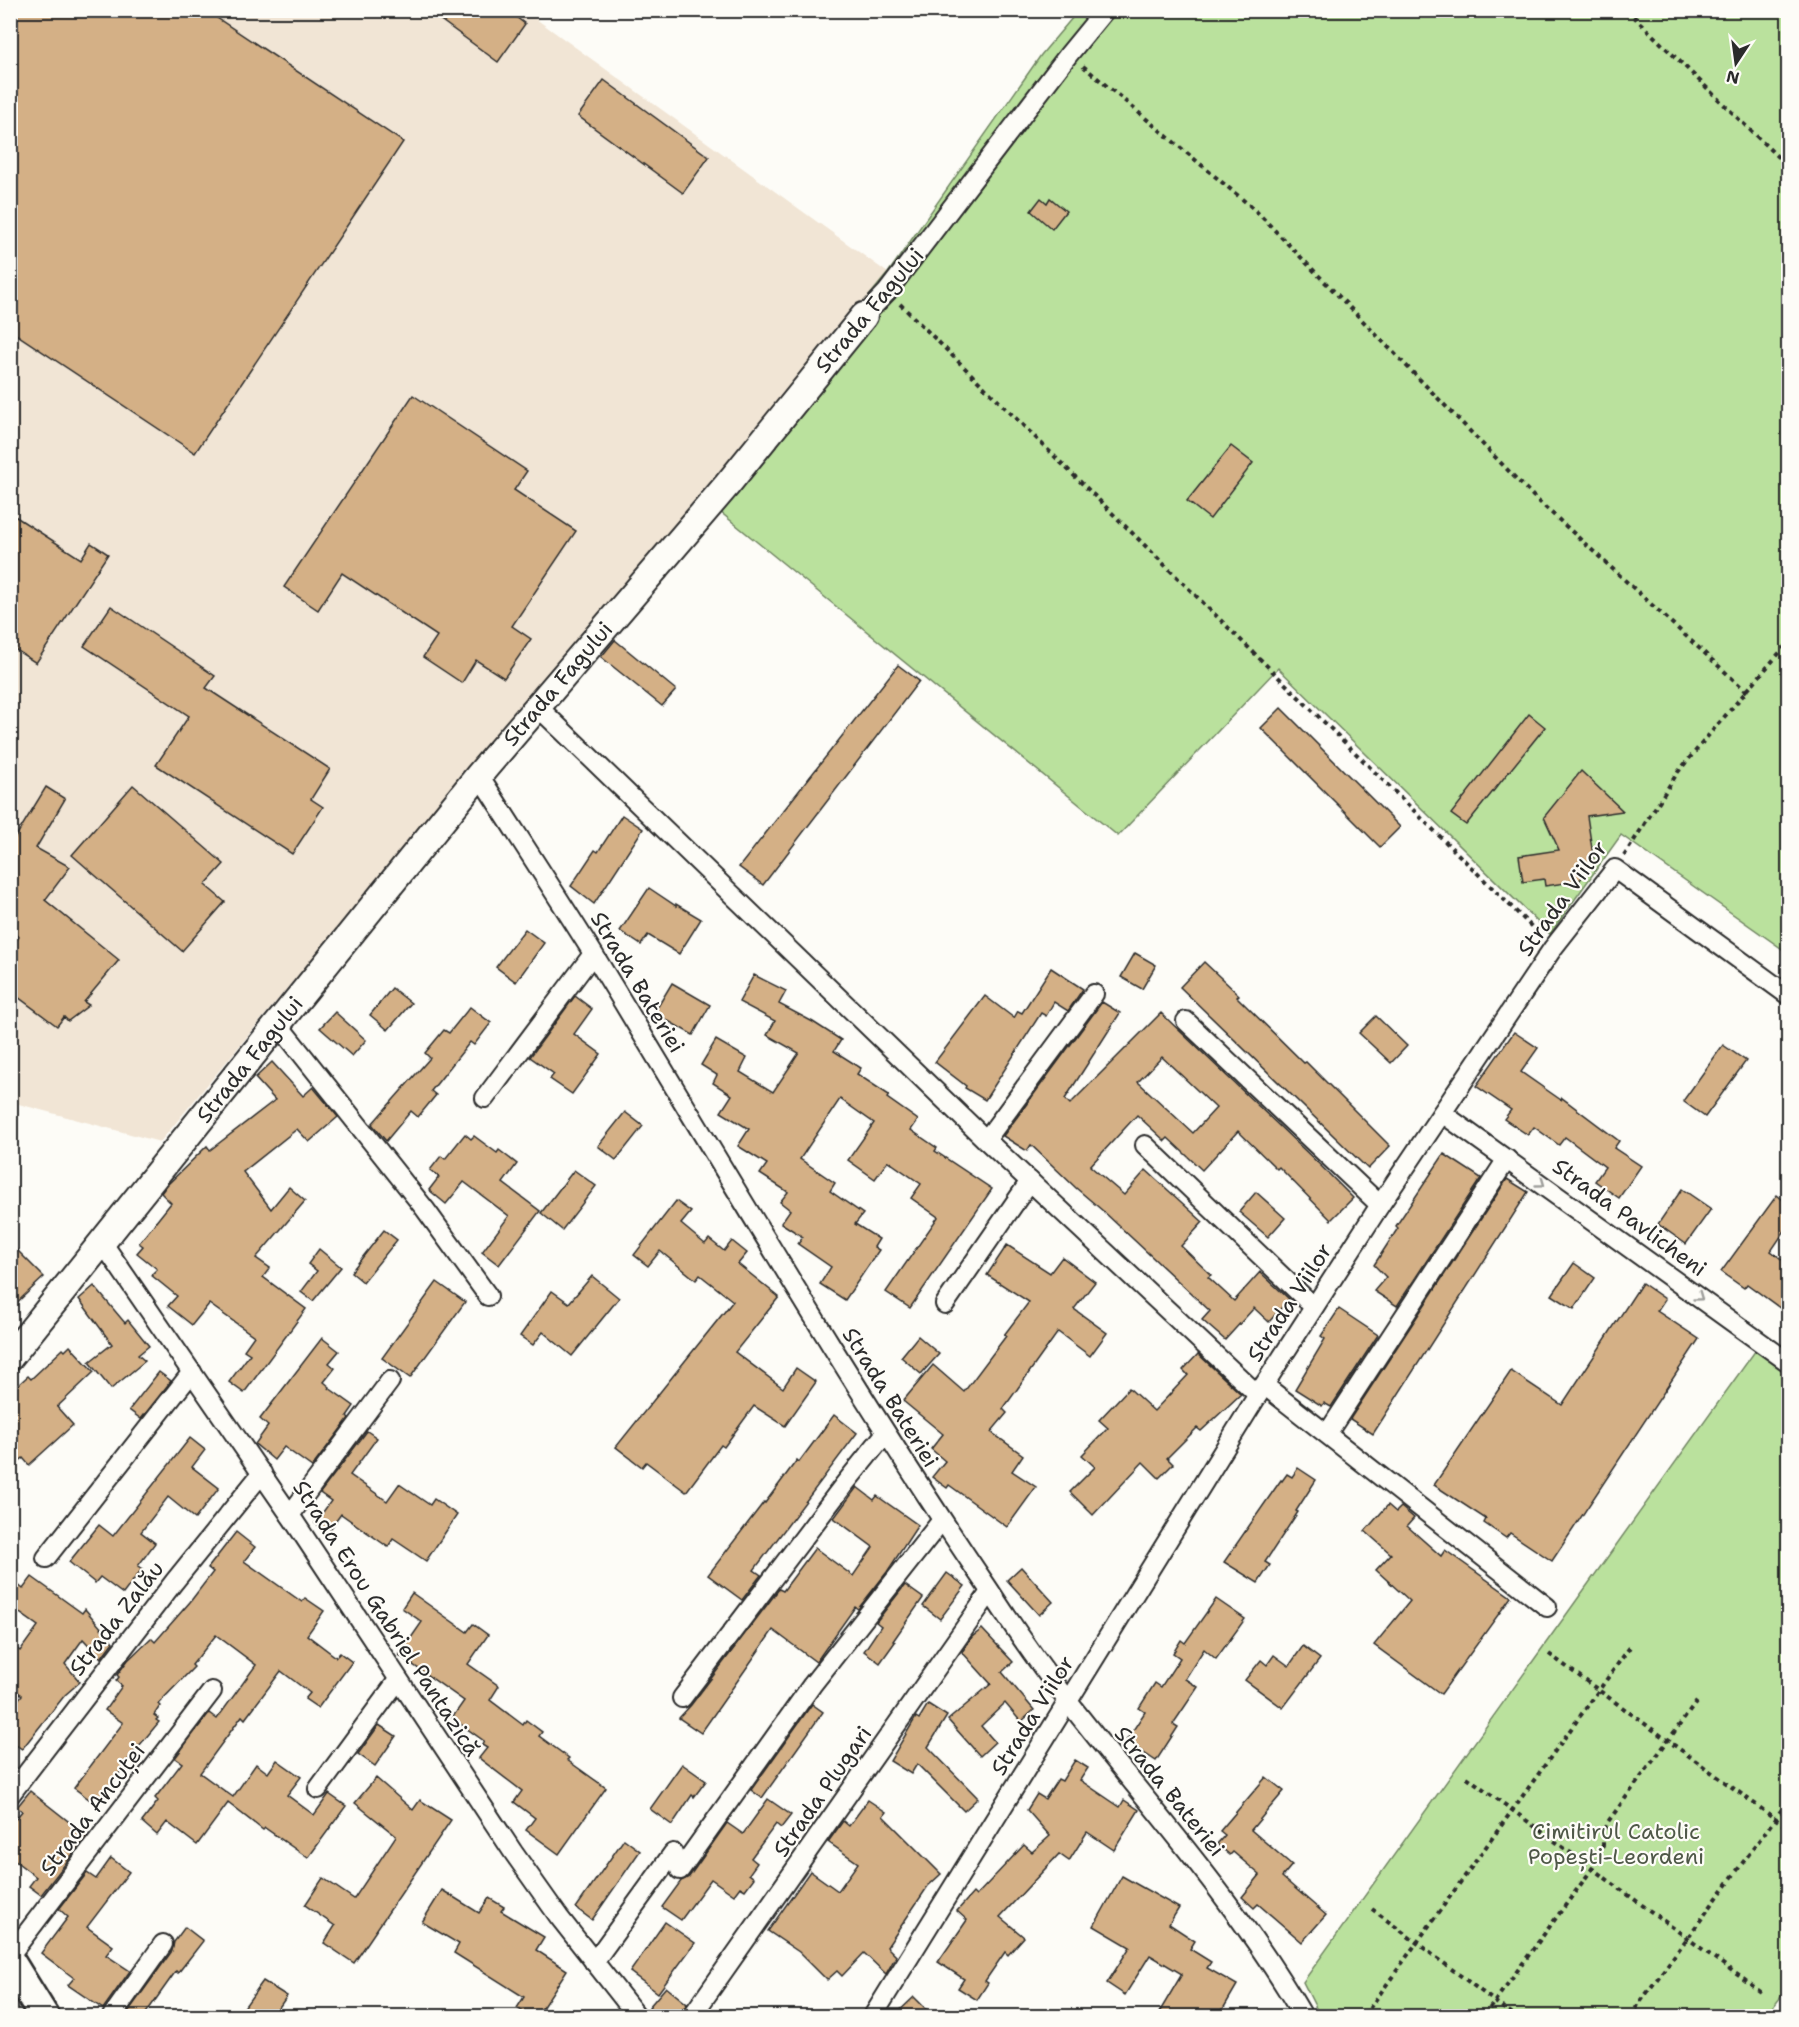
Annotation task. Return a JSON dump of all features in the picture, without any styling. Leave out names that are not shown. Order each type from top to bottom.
[{"type":"main road","points":[[10,1961],[44,2016]]},
{"type":"street","name":"Strada Fagului","points":[[10,1357],[479,775],[727,485],[864,316],[887,292],[1105,10]]},
{"type":"street","points":[[538,707],[1030,1182],[1261,1390],[1328,1434],[1547,1607]]},
{"type":"street","name":"Strada Bateriei","points":[[479,775],[593,954],[885,1434],[942,1520],[1068,1702],[1224,1896],[1259,1945],[1303,2016]]},
{"type":"street","name":"Strada Viilor","points":[[873,2016],[1261,1390],[1380,1205],[1553,948],[1616,869]]},
{"type":"street","points":[[1616,869],[1788,995]]},
{"type":"street","points":[[485,1098],[593,954]]},
{"type":"street","points":[[986,1140],[1094,994]]},
{"type":"street","points":[[1186,1021],[1380,1205]]},
{"type":"street","points":[[277,1023],[425,1209],[488,1296]]},
{"type":"street","name":"Strada Pavlicheni","points":[[1442,1113],[1788,1362]]},
{"type":"street","points":[[1145,1145],[1314,1307]]},
{"type":"street","points":[[1328,1434],[1508,1159]]},
{"type":"street","points":[[945,1304],[1030,1182]]},
{"type":"street","name":"Strada Erou Gabriel Pantazică","points":[[102,1242],[262,1473],[513,1852],[559,1917],[637,2016]]},
{"type":"street","points":[[46,1558],[192,1371]]},
{"type":"street","points":[[290,1515],[390,1381]]},
{"type":"street","points":[[682,1698],[885,1434]]},
{"type":"street","name":"Strada Zalău","points":[[10,1795],[174,1582],[262,1473]]},
{"type":"street","points":[[680,1870],[812,1685],[942,1520]]},
{"type":"street","name":"Strada Plugari","points":[[692,2016],[990,1592]]},
{"type":"street","points":[[318,1789],[398,1680]]},
{"type":"street","name":"Strada Ancuței","points":[[10,1954],[212,1691]]},
{"type":"street","points":[[594,1962],[673,1853]]},
{"type":"street","points":[[112,2016],[163,1944]]},
{"type":"path","points":[[1627,10],[1788,167]]},
{"type":"path","points":[[1069,54],[1254,209],[1533,496],[1747,692]]},
{"type":"path","points":[[887,292],[1553,948]]},
{"type":"path","name":"Strada Viilor","points":[[1616,869],[1678,772],[1788,643]]},
{"type":"path","points":[[1364,2016],[1630,1647]]},
{"type":"path","points":[[1549,1654],[1788,1828]]},
{"type":"path","points":[[1484,2016],[1592,1869],[1603,1845],[1603,1832],[1607,1822],[1698,1700]]},
{"type":"path","points":[[1467,1777],[1761,1992]]},
{"type":"path","points":[[1630,2016],[1788,1801]]},
{"type":"path","points":[[1372,1909],[1514,2016]]},
{"type":"shaded area","points":[[10,11],[525,11],[888,273],[703,498],[540,683],[160,1142],[11,1102]]},
{"type":"green space","points":[[1078,11],[1788,11],[1788,953],[1621,835],[1550,934],[1278,668],[1118,836],[703,498],[888,273],[1041,55]]},
{"type":"green space","name":"Cimitirul Catolic Popești-Leordeni","points":[[1758,1347],[1788,1369],[1788,1988],[1766,2016],[1320,2016],[1303,1982]]},
{"type":"building","points":[[10,10],[205,10],[403,142],[195,453],[10,330]]},
{"type":"building","points":[[427,10],[507,10],[525,24],[498,62]]},
{"type":"building","points":[[604,80],[709,157],[683,193],[578,116]]},
{"type":"building","points":[[1041,198],[1047,203],[1050,198],[1066,211],[1052,229],[1031,211]]},
{"type":"building","points":[[413,395],[527,471],[514,490],[576,531],[512,626],[531,639],[504,678],[476,660],[462,683],[423,657],[437,636],[342,573],[318,610],[284,587]]},
{"type":"building","points":[[1231,446],[1253,463],[1210,519],[1187,501]]},
{"type":"building","points":[[10,513],[81,559],[91,543],[108,554],[36,663],[10,646]]},
{"type":"building","points":[[111,606],[215,676],[206,688],[330,769],[311,799],[323,807],[292,854],[156,765],[189,716],[84,646]]},
{"type":"building","points":[[615,640],[676,690],[662,706],[601,657]]},
{"type":"building","points":[[898,665],[919,681],[763,885],[739,867]]},
{"type":"building","points":[[1281,708],[1400,827],[1380,847],[1261,728]]},
{"type":"building","points":[[1529,714],[1545,727],[1466,825],[1451,814]]},
{"type":"building","points":[[1581,771],[1623,811],[1587,816],[1594,862],[1579,881],[1545,886],[1544,879],[1523,882],[1519,856],[1559,850],[1544,817]]},
{"type":"building","points":[[133,785],[224,864],[205,885],[225,902],[182,951],[72,855]]},
{"type":"building","points":[[46,787],[65,799],[36,848],[70,867],[45,900],[119,960],[84,1002],[89,1005],[68,1021],[64,1017],[57,1026],[10,991],[10,949],[19,937],[10,931],[10,846]]},
{"type":"building","points":[[622,815],[643,829],[594,904],[571,886],[595,850],[598,852]]},
{"type":"building","points":[[649,888],[701,919],[679,954],[648,935],[641,945],[620,931]]},
{"type":"building","points":[[525,929],[544,943],[516,982],[496,967]]},
{"type":"building","points":[[1135,953],[1156,965],[1142,989],[1121,977]]},
{"type":"building","points":[[1204,962],[1390,1146],[1368,1169],[1180,987]]},
{"type":"building","points":[[1051,968],[1083,989],[1068,1011],[1054,1002],[1046,1016],[1041,1013],[985,1100],[965,1088],[966,1086],[935,1062],[985,996],[1014,1018],[1018,1011],[1022,1013]]},
{"type":"building","points":[[754,975],[786,991],[779,1004],[841,1040],[834,1051],[861,1068],[857,1074],[889,1095],[887,1098],[918,1120],[911,1130],[937,1148],[935,1151],[992,1189],[910,1308],[886,1292],[938,1217],[911,1198],[921,1184],[888,1161],[875,1179],[848,1160],[874,1123],[840,1099],[800,1159],[835,1183],[830,1191],[863,1214],[855,1224],[879,1239],[874,1247],[879,1250],[845,1300],[820,1284],[831,1267],[798,1244],[803,1237],[781,1223],[790,1210],[780,1202],[788,1192],[760,1174],[767,1164],[738,1146],[749,1129],[721,1112],[732,1095],[713,1083],[717,1075],[701,1065],[716,1040],[747,1058],[740,1072],[773,1092],[799,1053],[767,1035],[775,1021],[739,1002]]},
{"type":"building","points":[[672,983],[710,1005],[693,1035],[654,1013]]},
{"type":"building","points":[[392,988],[411,1003],[388,1030],[370,1015]]},
{"type":"building","points":[[575,996],[592,1009],[574,1034],[601,1054],[572,1094],[550,1079],[554,1074],[530,1057]]},
{"type":"building","points":[[1102,1002],[1120,1013],[1065,1099],[1070,1104],[1161,1013],[1353,1198],[1331,1220],[1279,1167],[1277,1169],[1238,1131],[1202,1170],[1168,1138],[1165,1141],[1137,1115],[1090,1166],[1124,1195],[1146,1170],[1203,1222],[1181,1246],[1211,1275],[1208,1277],[1234,1301],[1260,1272],[1289,1299],[1269,1322],[1254,1308],[1225,1340],[1202,1320],[1210,1311],[1103,1211],[1031,1145],[1027,1151],[1003,1136]],"holes":[[[1162,1057],[1216,1108],[1193,1133],[1138,1082]]]},
{"type":"building","points":[[470,1007],[491,1023],[474,1045],[470,1042],[431,1091],[436,1095],[418,1117],[411,1111],[386,1141],[372,1124],[430,1058],[425,1053],[444,1030],[449,1033]]},
{"type":"building","points":[[335,1012],[366,1040],[352,1056],[320,1028]]},
{"type":"building","points":[[1376,1016],[1407,1046],[1391,1063],[1359,1033]]},
{"type":"building","points":[[1514,1032],[1538,1048],[1521,1072],[1561,1100],[1562,1098],[1619,1141],[1614,1148],[1641,1166],[1619,1198],[1595,1181],[1605,1167],[1565,1137],[1559,1145],[1534,1127],[1528,1135],[1504,1119],[1511,1110],[1476,1086]]},
{"type":"building","points":[[1723,1045],[1746,1061],[1705,1117],[1683,1101]]},
{"type":"building","points":[[272,1062],[303,1096],[313,1087],[338,1117],[309,1142],[297,1129],[243,1172],[271,1209],[289,1187],[305,1201],[256,1258],[270,1268],[263,1277],[306,1309],[244,1393],[229,1382],[250,1354],[244,1350],[254,1336],[209,1304],[192,1325],[168,1306],[177,1296],[151,1275],[157,1269],[137,1253],[143,1246],[139,1243],[171,1203],[161,1193],[167,1185],[207,1146],[210,1150],[275,1100],[255,1078]]},
{"type":"building","points":[[625,1112],[643,1126],[616,1160],[598,1146]]},
{"type":"building","points":[[465,1134],[471,1139],[474,1136],[497,1153],[499,1150],[517,1164],[503,1183],[540,1211],[499,1265],[482,1252],[509,1216],[464,1182],[446,1204],[429,1190],[439,1177],[430,1170],[441,1156],[445,1159]]},
{"type":"building","points":[[1444,1154],[1481,1178],[1397,1306],[1374,1291],[1386,1277],[1374,1265],[1398,1228],[1396,1226]]},
{"type":"building","points":[[574,1170],[596,1186],[562,1230],[541,1213]]},
{"type":"building","points":[[1507,1179],[1528,1192],[1373,1434],[1350,1419]]},
{"type":"building","points":[[1682,1189],[1711,1209],[1686,1244],[1658,1224]]},
{"type":"building","points":[[1256,1192],[1285,1218],[1268,1237],[1239,1212]]},
{"type":"building","points":[[1777,1195],[1788,1204],[1788,1226],[1771,1251],[1788,1264],[1788,1314],[1747,1284],[1744,1288],[1721,1272]]},
{"type":"building","points":[[676,1201],[691,1212],[681,1224],[705,1244],[709,1239],[724,1251],[732,1241],[747,1253],[738,1264],[779,1297],[735,1352],[783,1388],[796,1368],[816,1382],[785,1426],[754,1406],[724,1447],[721,1445],[686,1492],[646,1462],[642,1467],[616,1447],[733,1301],[700,1275],[696,1280],[660,1251],[648,1266],[634,1255]]},
{"type":"building","points":[[384,1230],[397,1240],[363,1282],[351,1272]]},
{"type":"building","points":[[10,1243],[44,1277],[10,1309]]},
{"type":"building","points":[[1007,1245],[1050,1273],[1062,1257],[1095,1282],[1074,1309],[1107,1333],[1090,1356],[1058,1332],[1003,1409],[1007,1413],[991,1432],[1023,1455],[1012,1471],[1036,1487],[1007,1527],[949,1485],[947,1488],[932,1477],[945,1461],[931,1449],[943,1434],[903,1401],[933,1365],[964,1392],[1029,1302],[987,1275]]},
{"type":"building","points":[[319,1249],[341,1267],[313,1301],[301,1292],[317,1271],[308,1264]]},
{"type":"building","points":[[1574,1263],[1595,1278],[1574,1309],[1552,1295]]},
{"type":"building","points":[[592,1276],[619,1298],[572,1356],[543,1332],[533,1345],[520,1336],[552,1291],[569,1303]]},
{"type":"building","points":[[437,1282],[465,1302],[410,1378],[382,1358]]},
{"type":"building","points":[[1642,1283],[1665,1299],[1657,1311],[1699,1339],[1552,1561],[1510,1533],[1506,1538],[1484,1523],[1486,1519],[1434,1485],[1511,1371],[1562,1405]]},
{"type":"building","points":[[94,1286],[125,1323],[128,1320],[149,1346],[138,1355],[145,1361],[111,1389],[89,1362],[112,1344],[79,1299]]},
{"type":"building","points":[[1339,1309],[1378,1335],[1331,1407],[1324,1403],[1322,1406],[1295,1389],[1325,1339],[1321,1336]]},
{"type":"building","points":[[918,1336],[939,1354],[921,1374],[901,1357]]},
{"type":"building","points":[[322,1338],[339,1351],[329,1363],[335,1368],[324,1382],[354,1406],[347,1416],[349,1418],[312,1467],[284,1447],[274,1460],[255,1444],[268,1426],[260,1419]]},
{"type":"building","points":[[70,1346],[94,1372],[57,1407],[73,1425],[29,1465],[23,1458],[10,1469],[10,1392],[28,1376],[31,1379],[63,1349],[65,1351]]},
{"type":"building","points":[[1198,1354],[1241,1394],[1201,1431],[1197,1428],[1167,1458],[1173,1464],[1159,1478],[1143,1462],[1093,1515],[1070,1492],[1095,1467],[1082,1455],[1108,1428],[1099,1420],[1129,1388],[1154,1411],[1188,1375],[1183,1370]]},
{"type":"building","points":[[159,1372],[171,1381],[141,1419],[129,1410]]},
{"type":"building","points":[[834,1415],[857,1433],[754,1570],[761,1575],[742,1600],[708,1575]]},
{"type":"building","points":[[367,1431],[377,1438],[350,1475],[387,1501],[399,1484],[430,1505],[434,1499],[457,1515],[426,1561],[393,1539],[388,1547],[341,1514],[328,1532],[315,1523],[331,1501],[320,1493]]},
{"type":"building","points":[[190,1438],[205,1450],[192,1467],[219,1488],[195,1519],[168,1497],[141,1532],[155,1543],[138,1566],[142,1569],[123,1594],[100,1577],[95,1583],[69,1562],[99,1525],[113,1536]]},
{"type":"building","points":[[1298,1468],[1316,1480],[1265,1562],[1270,1565],[1258,1583],[1224,1562],[1281,1480],[1287,1474],[1292,1477]]},
{"type":"building","points":[[857,1487],[874,1500],[877,1496],[918,1525],[887,1572],[858,1609],[855,1607],[816,1662],[773,1630],[701,1733],[679,1718],[779,1589],[783,1591],[815,1548],[853,1576],[873,1547],[834,1518]]},
{"type":"building","points":[[1388,1505],[1396,1512],[1401,1507],[1414,1518],[1407,1526],[1441,1556],[1445,1550],[1511,1597],[1441,1694],[1374,1645],[1410,1601],[1376,1570],[1391,1554],[1365,1531]]},
{"type":"building","points":[[236,1532],[255,1547],[244,1561],[302,1602],[305,1598],[324,1611],[307,1635],[336,1657],[340,1653],[352,1662],[318,1708],[305,1699],[310,1693],[281,1671],[245,1719],[242,1716],[200,1773],[233,1797],[256,1764],[268,1773],[277,1760],[301,1777],[287,1795],[314,1815],[329,1794],[346,1806],[308,1858],[265,1828],[263,1830],[228,1803],[197,1845],[167,1822],[157,1835],[142,1822],[158,1801],[155,1798],[182,1763],[175,1758],[209,1713],[217,1719],[256,1665],[216,1635],[192,1665],[194,1667],[158,1704],[160,1706],[154,1715],[159,1722],[134,1752],[97,1805],[74,1788],[123,1723],[105,1710],[122,1686],[116,1681],[119,1677],[117,1675],[128,1660],[151,1638],[155,1642],[190,1602],[213,1572],[208,1568]]},
{"type":"building","points":[[1021,1567],[1053,1602],[1039,1615],[1007,1580]]},
{"type":"building","points":[[947,1573],[965,1586],[940,1619],[923,1606]]},
{"type":"building","points":[[32,1577],[82,1613],[85,1609],[113,1642],[101,1658],[83,1639],[65,1664],[80,1682],[65,1695],[22,1749],[10,1741],[10,1710],[22,1695],[10,1686],[10,1643],[20,1651],[38,1626],[10,1606],[10,1578],[23,1589]]},
{"type":"building","points":[[905,1585],[923,1598],[880,1663],[864,1651],[881,1626],[876,1622]]},
{"type":"building","points":[[412,1593],[467,1632],[473,1624],[488,1635],[468,1664],[499,1686],[490,1700],[523,1725],[526,1720],[542,1732],[539,1736],[606,1788],[559,1854],[526,1830],[535,1818],[514,1802],[522,1791],[479,1758],[487,1748],[482,1745],[484,1741],[452,1718],[464,1701],[399,1655],[422,1622],[402,1608]]},
{"type":"building","points":[[1216,1599],[1245,1619],[1216,1659],[1204,1649],[1185,1679],[1198,1687],[1173,1724],[1178,1727],[1156,1761],[1126,1741],[1145,1712],[1139,1708],[1155,1683],[1161,1687],[1180,1658],[1173,1653],[1181,1640],[1185,1643]]},
{"type":"building","points":[[982,1629],[1013,1662],[1002,1672],[1034,1710],[1021,1722],[1005,1703],[981,1726],[995,1742],[980,1756],[948,1720],[991,1684],[962,1652],[972,1637]]},
{"type":"building","points":[[1303,1646],[1320,1659],[1283,1708],[1245,1680],[1261,1660],[1267,1665],[1274,1655],[1289,1666]]},
{"type":"building","points":[[812,1704],[823,1712],[762,1798],[751,1790]]},
{"type":"building","points":[[928,1704],[947,1716],[928,1747],[978,1798],[964,1811],[917,1764],[911,1774],[890,1761],[916,1717],[919,1719]]},
{"type":"building","points":[[379,1725],[396,1736],[375,1766],[358,1754]]},
{"type":"building","points":[[1075,1760],[1088,1768],[1080,1780],[1120,1807],[1124,1800],[1139,1810],[1114,1850],[1087,1832],[1069,1861],[1059,1854],[1000,1917],[1024,1937],[1008,1955],[1005,1952],[985,1981],[988,1983],[977,2000],[958,1988],[964,1979],[938,1962],[967,1920],[957,1911],[973,1893],[976,1896],[1024,1845],[1032,1852],[1050,1836],[1027,1810],[1037,1794],[1045,1799],[1058,1779],[1062,1781]]},
{"type":"building","points":[[682,1764],[706,1781],[694,1797],[692,1795],[672,1825],[650,1809]]},
{"type":"building","points":[[1266,1777],[1284,1791],[1251,1830],[1292,1865],[1282,1877],[1326,1915],[1302,1942],[1258,1904],[1254,1908],[1242,1897],[1260,1875],[1233,1852],[1230,1855],[1217,1844],[1225,1835],[1220,1831]]},
{"type":"building","points":[[376,1778],[413,1810],[420,1800],[451,1820],[354,1963],[324,1943],[335,1926],[305,1905],[323,1878],[354,1899],[396,1836],[355,1803]]},
{"type":"building","points":[[30,1791],[87,1836],[41,1895],[29,1886],[36,1877],[10,1857],[10,1826],[22,1811],[17,1807]]},
{"type":"building","points":[[768,1799],[791,1815],[781,1828],[776,1824],[751,1858],[757,1863],[749,1874],[754,1878],[745,1890],[740,1887],[734,1895],[711,1879],[681,1920],[662,1907],[681,1881],[689,1877],[727,1823],[743,1834]]},
{"type":"building","points":[[868,1800],[886,1812],[883,1816],[941,1874],[928,1886],[887,1947],[896,1956],[886,1974],[864,1953],[842,1976],[837,1971],[827,1980],[799,1952],[768,1931],[810,1871],[838,1891],[858,1863],[828,1842],[843,1821],[849,1826]]},
{"type":"building","points":[[624,1839],[640,1851],[592,1920],[576,1908]]},
{"type":"building","points":[[111,1858],[129,1872],[87,1927],[113,1946],[106,1955],[130,1971],[103,2009],[68,1985],[74,1978],[41,1953],[68,1917],[59,1909],[87,1873],[96,1879]]},
{"type":"building","points":[[1122,1876],[1179,1908],[1169,1924],[1195,1941],[1190,1949],[1211,1962],[1207,1968],[1237,1985],[1219,2016],[1157,2016],[1182,1974],[1150,1955],[1125,1995],[1107,1983],[1130,1947],[1094,1926]]},
{"type":"building","points":[[442,1890],[479,1913],[489,1898],[504,1907],[501,1911],[544,1937],[536,1950],[567,1970],[537,2016],[530,2016],[517,2008],[524,1997],[454,1953],[459,1944],[422,1922]]},
{"type":"building","points":[[665,1922],[695,1943],[658,1993],[630,1972]]},
{"type":"building","points":[[185,1927],[203,1941],[178,1973],[176,1971],[144,2016],[125,2016],[172,1951],[174,1942]]},
{"type":"building","points":[[263,1981],[287,1996],[273,2016],[238,2016]]},
{"type":"building","points":[[666,1987],[687,2004],[678,2016],[661,2016],[649,2007]]},
{"type":"building","points":[[914,1997],[933,2016],[894,2016]]}]
